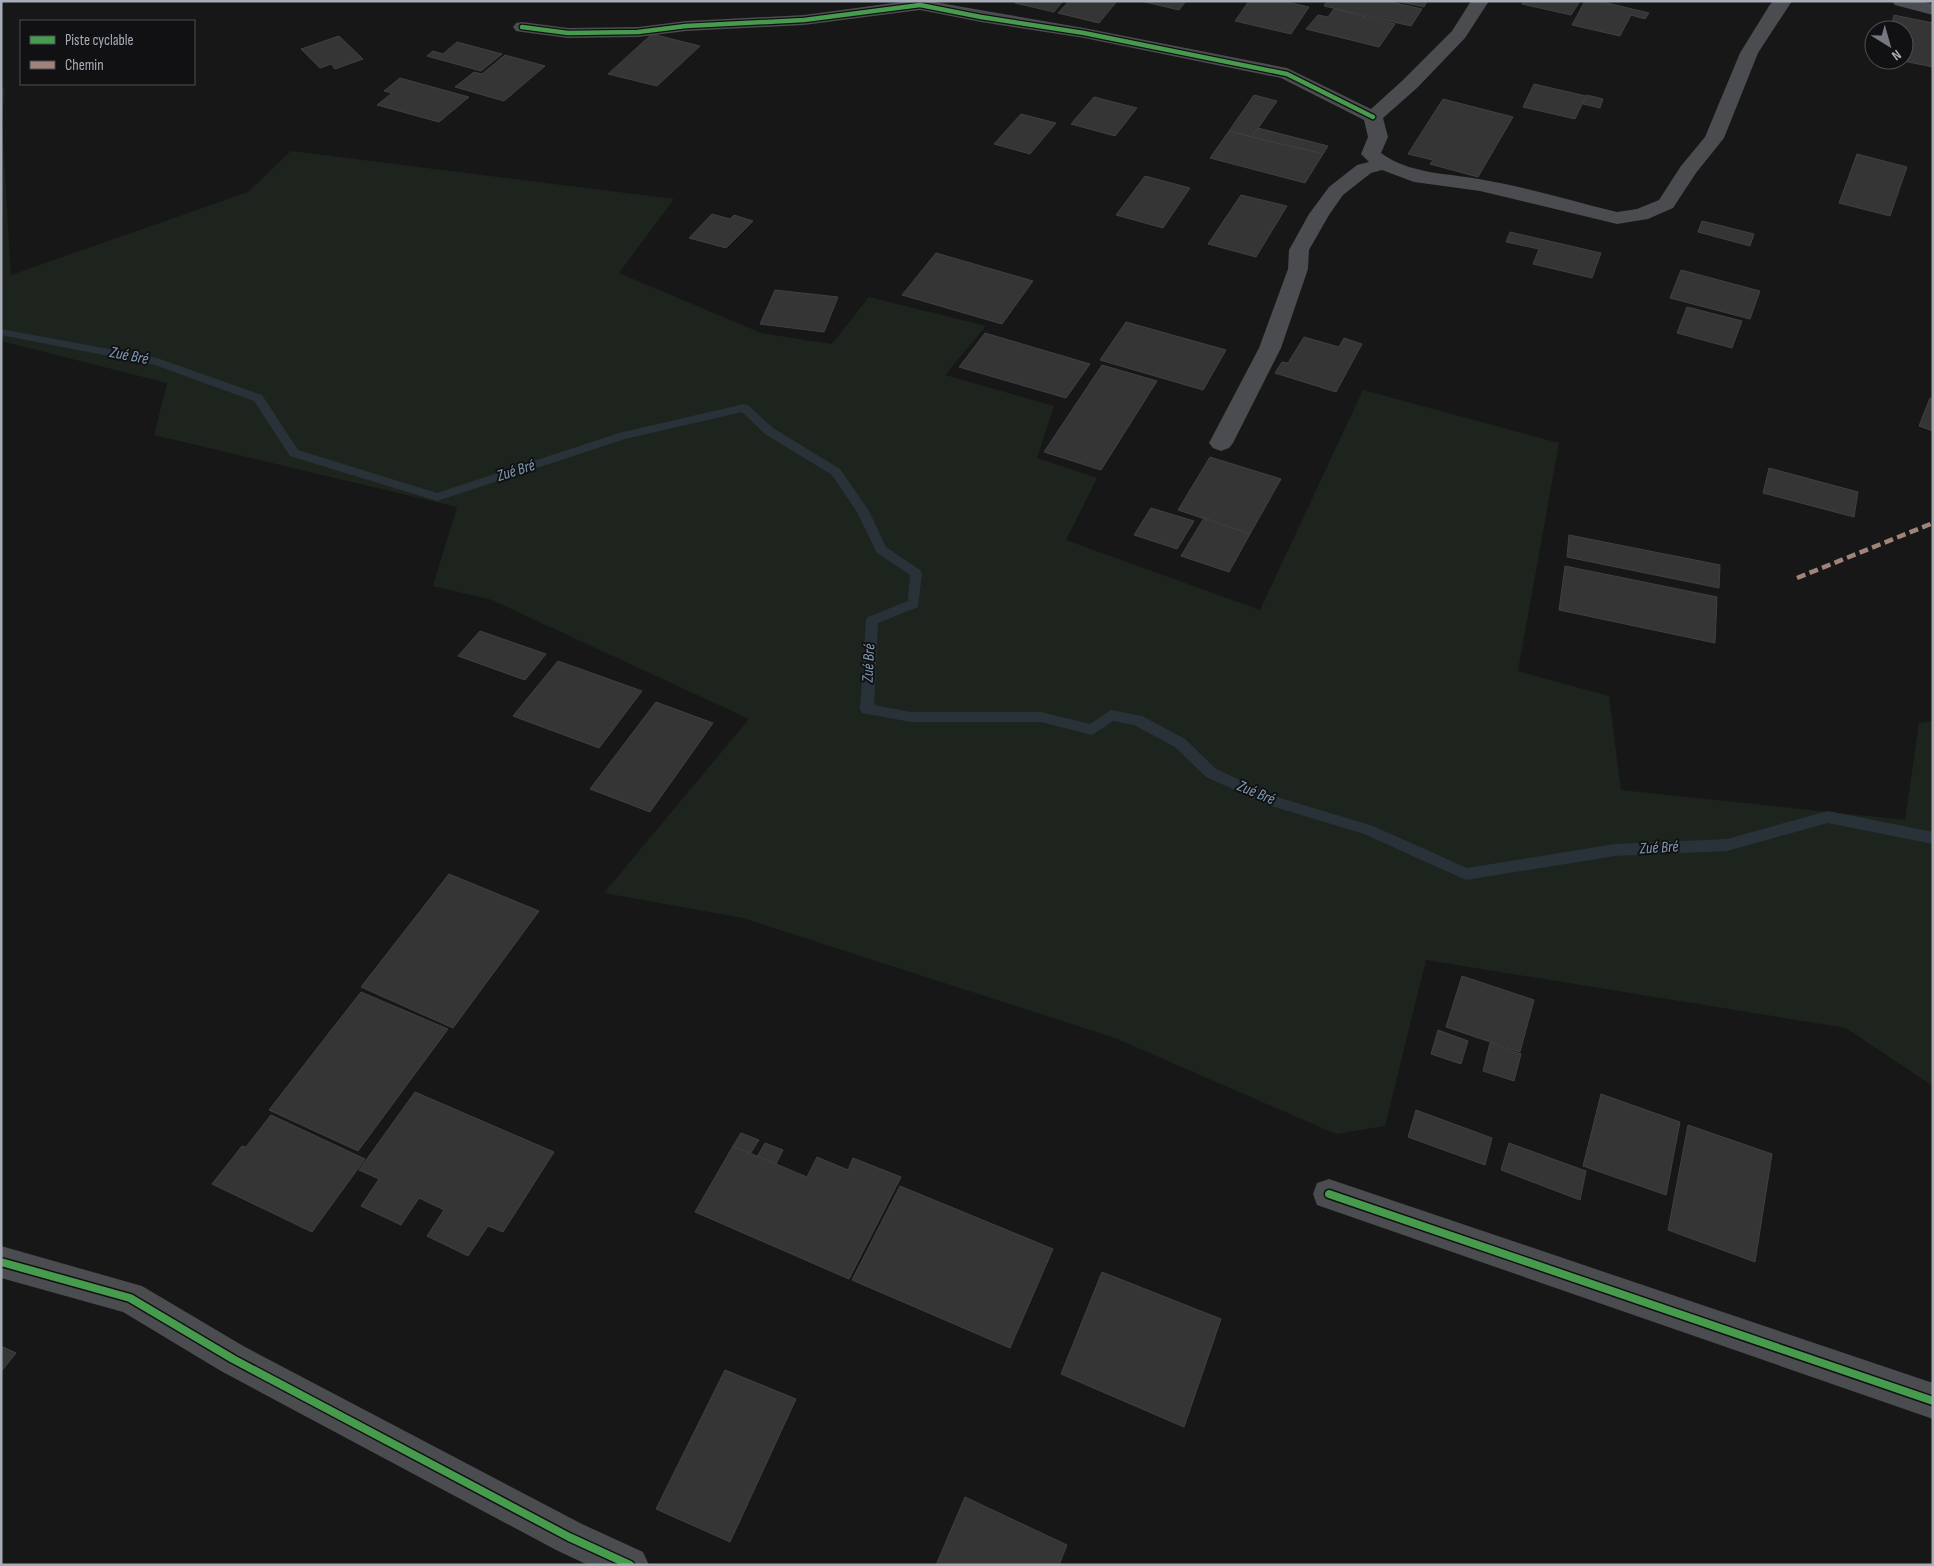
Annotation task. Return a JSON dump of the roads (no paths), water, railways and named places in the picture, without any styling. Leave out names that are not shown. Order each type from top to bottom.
[{"type":"street","points":[[1373,116],[1410,84],[1459,34],[1480,1]]},
{"type":"street","points":[[1373,116],[1378,137],[1371,154],[1384,164],[1414,176],[1480,184],[1617,218],[1641,215],[1666,204],[1688,170],[1714,138],[1749,53],[1783,1]]},
{"type":"street","points":[[1902,1],[1933,10]]},
{"type":"street","points":[[522,27],[568,33],[638,32],[686,26],[804,20],[920,5],[981,17],[1084,32],[1287,74],[1373,116]]},
{"type":"street","points":[[1221,443],[1270,348],[1298,269],[1299,250],[1319,214],[1336,191],[1364,169],[1384,164]]},
{"type":"street","points":[[1329,1194],[1933,1401]]},
{"type":"street","points":[[1,1262],[130,1298],[233,1359],[569,1537],[630,1565]]},
{"type":"waterway","name":"Zué Bré","points":[[1,332],[157,362],[258,398],[294,453],[437,497],[623,436],[744,408],[769,431],[836,472],[863,511],[881,550],[916,573],[914,604],[872,620],[867,709],[911,717],[1041,717],[1092,730],[1111,715],[1137,720],[1180,743],[1211,773],[1273,801],[1368,830],[1466,874],[1615,850],[1727,845],[1828,817],[1933,838]]}]
